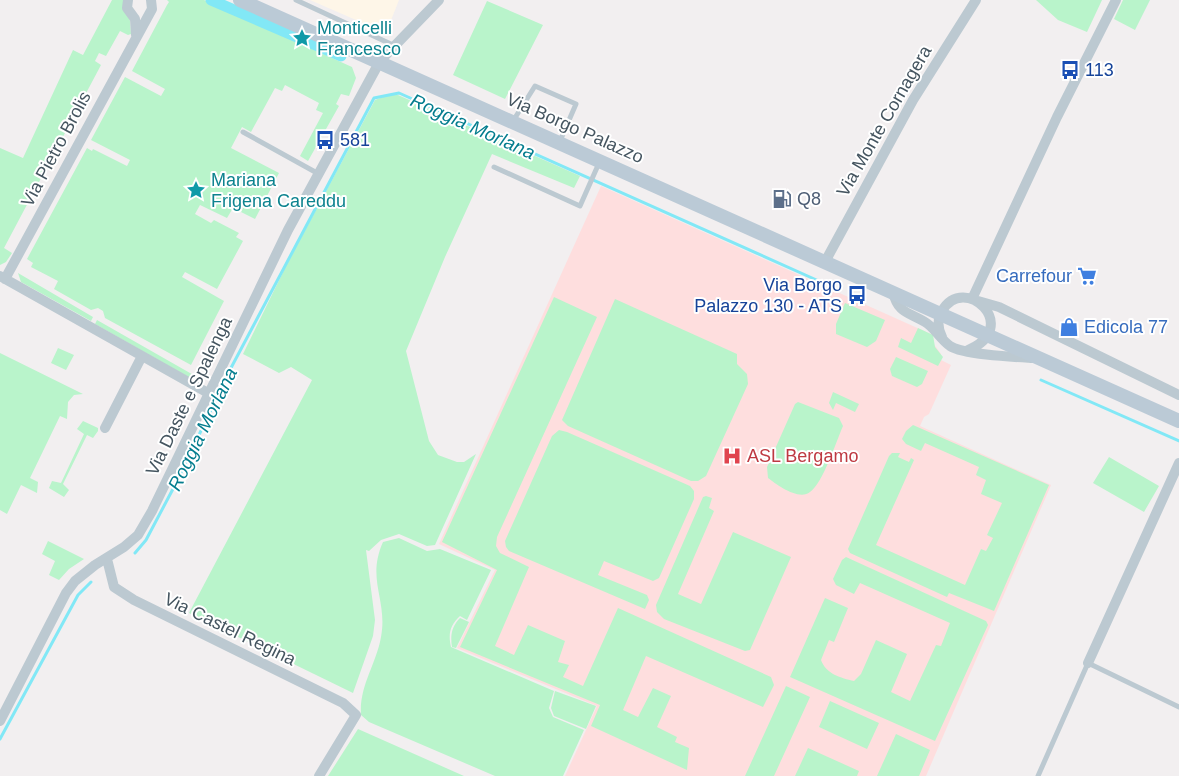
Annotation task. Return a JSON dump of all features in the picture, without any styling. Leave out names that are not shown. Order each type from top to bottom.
[{"type":"main road","name":"Via Borgo Palazzo","points":[[240,0],[560,142],[599,164],[826,260],[988,336],[1179,421]]},
{"type":"street","points":[[128,0],[127,8],[135,18],[136,35]]},
{"type":"street","name":"Via Pietro Brolis","points":[[2,278],[152,9],[151,0]]},
{"type":"street","name":"Via Daste e Spalenga","points":[[0,721],[66,593],[75,581],[138,535],[317,174],[380,61],[393,45],[439,0]]},
{"type":"street","name":"Via Monte Cornagera","points":[[826,260],[913,100],[976,0]]},
{"type":"street","points":[[975,300],[1057,117],[1116,0]]},
{"type":"street","points":[[2,278],[208,393]]},
{"type":"street","name":"Via Borgo Palazzo","points":[[893,292],[900,309],[926,322],[952,347],[995,356],[1040,358]]},
{"type":"street","points":[[944,340],[939,332],[940,314],[954,300],[975,300],[999,308],[1179,395]]},
{"type":"street","points":[[968,350],[980,345],[988,336],[991,322],[989,314],[975,300]]},
{"type":"street","points":[[105,428],[142,356]]},
{"type":"street","points":[[1088,663],[1179,463]]},
{"type":"street","name":"Via Castel Regina","points":[[107,559],[114,587],[134,600],[342,703],[356,715],[319,776]]},
{"type":"lane","points":[[296,0],[393,45]]},
{"type":"lane","points":[[513,121],[535,86],[576,104],[560,142]]},
{"type":"lane","points":[[243,132],[317,174]]},
{"type":"lane","points":[[494,167],[580,206],[599,164]]},
{"type":"lane","points":[[1038,776],[1088,663],[1179,707]]},
{"type":"shaded area","points":[[310,0],[399,0],[386,33]]},
{"type":"shaded area","name":"ASL Bergamo","points":[[601,186],[933,335],[933,343],[941,354],[941,360],[951,365],[929,414],[924,417],[920,426],[1051,485],[926,776],[565,776],[597,706],[457,648],[495,570],[439,544]]},
{"type":"green space","points":[[112,0],[124,0],[130,21],[131,34],[128,35],[120,31],[106,56],[99,53],[95,61],[101,65],[4,248],[12,253],[6,262],[0,265],[0,148],[23,158],[73,50],[83,55]]},
{"type":"green space","points":[[167,0],[204,0],[352,67],[356,78],[349,96],[341,94],[336,104],[339,106],[308,161],[300,156],[323,113],[316,110],[319,103],[285,85],[282,91],[275,88],[251,132],[242,127],[231,148],[279,173],[255,219],[233,208],[227,218],[200,205],[195,214],[211,223],[214,220],[239,233],[236,237],[243,241],[217,289],[185,272],[182,277],[224,301],[191,365],[105,318],[103,311],[98,308],[91,310],[54,289],[58,281],[31,267],[33,263],[27,259],[87,148],[92,151],[93,149],[127,166],[130,160],[91,140],[125,77],[161,96],[165,89],[132,71],[169,2]]},
{"type":"green space","points":[[1036,0],[1102,0],[1087,32],[1058,20]]},
{"type":"green space","points":[[1123,0],[1150,0],[1135,30],[1114,19]]},
{"type":"green space","points":[[487,1],[543,25],[505,99],[453,75]]},
{"type":"green space","points":[[388,95],[398,95],[580,176],[574,188],[492,154],[445,257],[406,351],[429,441],[438,455],[457,462],[464,462],[476,454],[435,545],[427,546],[399,534],[381,540],[369,551],[366,550],[375,620],[373,636],[353,693],[189,613],[312,380],[291,367],[279,373],[243,354],[287,264],[375,100]]},
{"type":"green space","points":[[18,273],[93,317],[91,321],[21,282]]},
{"type":"green space","points":[[554,297],[597,317],[497,537],[496,546],[500,553],[529,567],[495,646],[514,655],[528,625],[565,641],[558,662],[569,665],[563,677],[583,686],[618,608],[771,677],[774,685],[763,707],[646,656],[623,710],[638,717],[653,688],[671,696],[657,727],[677,737],[675,742],[689,748],[687,770],[591,726],[600,705],[460,647],[497,570],[442,542]]},
{"type":"green space","points":[[615,299],[737,354],[737,364],[747,374],[748,384],[706,476],[698,481],[691,481],[568,426],[562,420]]},
{"type":"green space","points":[[845,303],[885,320],[876,341],[867,347],[836,334],[836,324]]},
{"type":"green space","points":[[97,320],[197,377],[190,378],[95,324]]},
{"type":"green space","points":[[918,328],[933,335],[935,347],[943,357],[938,366],[898,347],[901,338],[911,343]]},
{"type":"green space","points":[[58,348],[74,355],[66,370],[51,363]]},
{"type":"green space","points":[[0,353],[83,394],[74,395],[68,402],[67,419],[60,416],[30,478],[38,482],[37,493],[21,485],[7,514],[0,510]]},
{"type":"green space","points":[[896,357],[928,371],[922,384],[917,387],[892,376],[890,369]]},
{"type":"green space","points":[[833,392],[859,404],[855,412],[836,403],[833,410],[829,403]]},
{"type":"green space","points":[[798,402],[839,418],[843,426],[820,480],[810,492],[800,495],[788,491],[768,478],[767,467],[795,404]]},
{"type":"green space","points":[[83,421],[98,428],[98,431],[93,438],[87,435],[63,484],[69,490],[64,497],[49,488],[52,481],[61,483],[84,434],[77,429]]},
{"type":"green space","points":[[913,425],[1049,485],[994,611],[949,593],[947,597],[850,553],[848,549],[892,453],[900,453],[898,457],[909,462],[911,458],[914,460],[876,545],[965,585],[981,549],[986,551],[993,538],[987,535],[1002,503],[981,494],[986,480],[976,475],[979,467],[925,443],[921,451],[906,444],[902,439],[906,431]]},
{"type":"green space","points":[[559,430],[690,486],[694,491],[694,499],[659,578],[653,581],[604,561],[598,575],[647,595],[649,600],[645,609],[509,551],[506,547],[505,541],[552,436]]},
{"type":"green space","points":[[1109,457],[1159,486],[1144,512],[1093,483]]},
{"type":"green space","points":[[703,497],[712,498],[709,508],[714,511],[678,594],[701,604],[733,532],[791,557],[750,650],[745,651],[664,619],[657,612],[656,605]]},
{"type":"green space","points":[[399,538],[427,551],[440,549],[491,570],[467,620],[460,616],[452,626],[450,634],[451,647],[554,691],[549,708],[553,717],[584,730],[563,776],[495,776],[369,722],[361,715],[365,685],[381,637],[382,612],[376,568],[378,555],[383,542]]},
{"type":"green space","points":[[48,541],[84,559],[69,569],[59,580],[49,575],[55,561],[42,554]]},
{"type":"green space","points":[[846,557],[986,621],[988,625],[935,741],[790,677],[825,598],[848,608],[834,642],[829,640],[821,660],[826,669],[839,677],[854,681],[861,674],[876,640],[907,654],[891,692],[910,701],[936,645],[941,646],[950,623],[860,583],[854,594],[836,585],[833,579],[842,560]]},
{"type":"green space","points":[[460,618],[469,622],[456,648],[452,647],[451,639],[453,628]]},
{"type":"green space","points":[[786,686],[810,697],[774,776],[745,776]]},
{"type":"green space","points":[[555,691],[596,706],[586,729],[554,716],[551,708]]},
{"type":"green space","points":[[830,701],[879,723],[867,749],[819,727]]},
{"type":"green space","points":[[358,729],[464,776],[328,776]]},
{"type":"green space","points":[[896,734],[930,750],[919,776],[877,776]]},
{"type":"green space","points":[[808,748],[859,771],[857,776],[795,776]]},
{"type":"waterway","points":[[211,0],[341,56]]},
{"type":"waterway","name":"Roggia Morlana","points":[[135,553],[146,540],[174,487],[232,366],[374,98],[399,93],[821,282]]},
{"type":"waterway","name":"Roggia Morlana","points":[[1041,380],[1179,441]]},
{"type":"waterway","name":"Roggia Morlana","points":[[0,739],[78,595],[91,582]]},
{"type":"place","name":"Monticelli Francesco","points":[[302,38]]},
{"type":"place","name":"113","points":[[1070,70]]},
{"type":"place","name":"581","points":[[325,140]]},
{"type":"place","name":"Mariana Frigena Careddu","points":[[196,190]]},
{"type":"place","name":"Q8","points":[[782,199]]},
{"type":"place","name":"Carrefour","points":[[1087,276]]},
{"type":"place","name":"Via Borgo Palazzo 130 - ATS","points":[[857,295]]},
{"type":"place","name":"Edicola 77","points":[[1069,327]]},
{"type":"place","name":"ASL Bergamo","points":[[732,456]]}]
